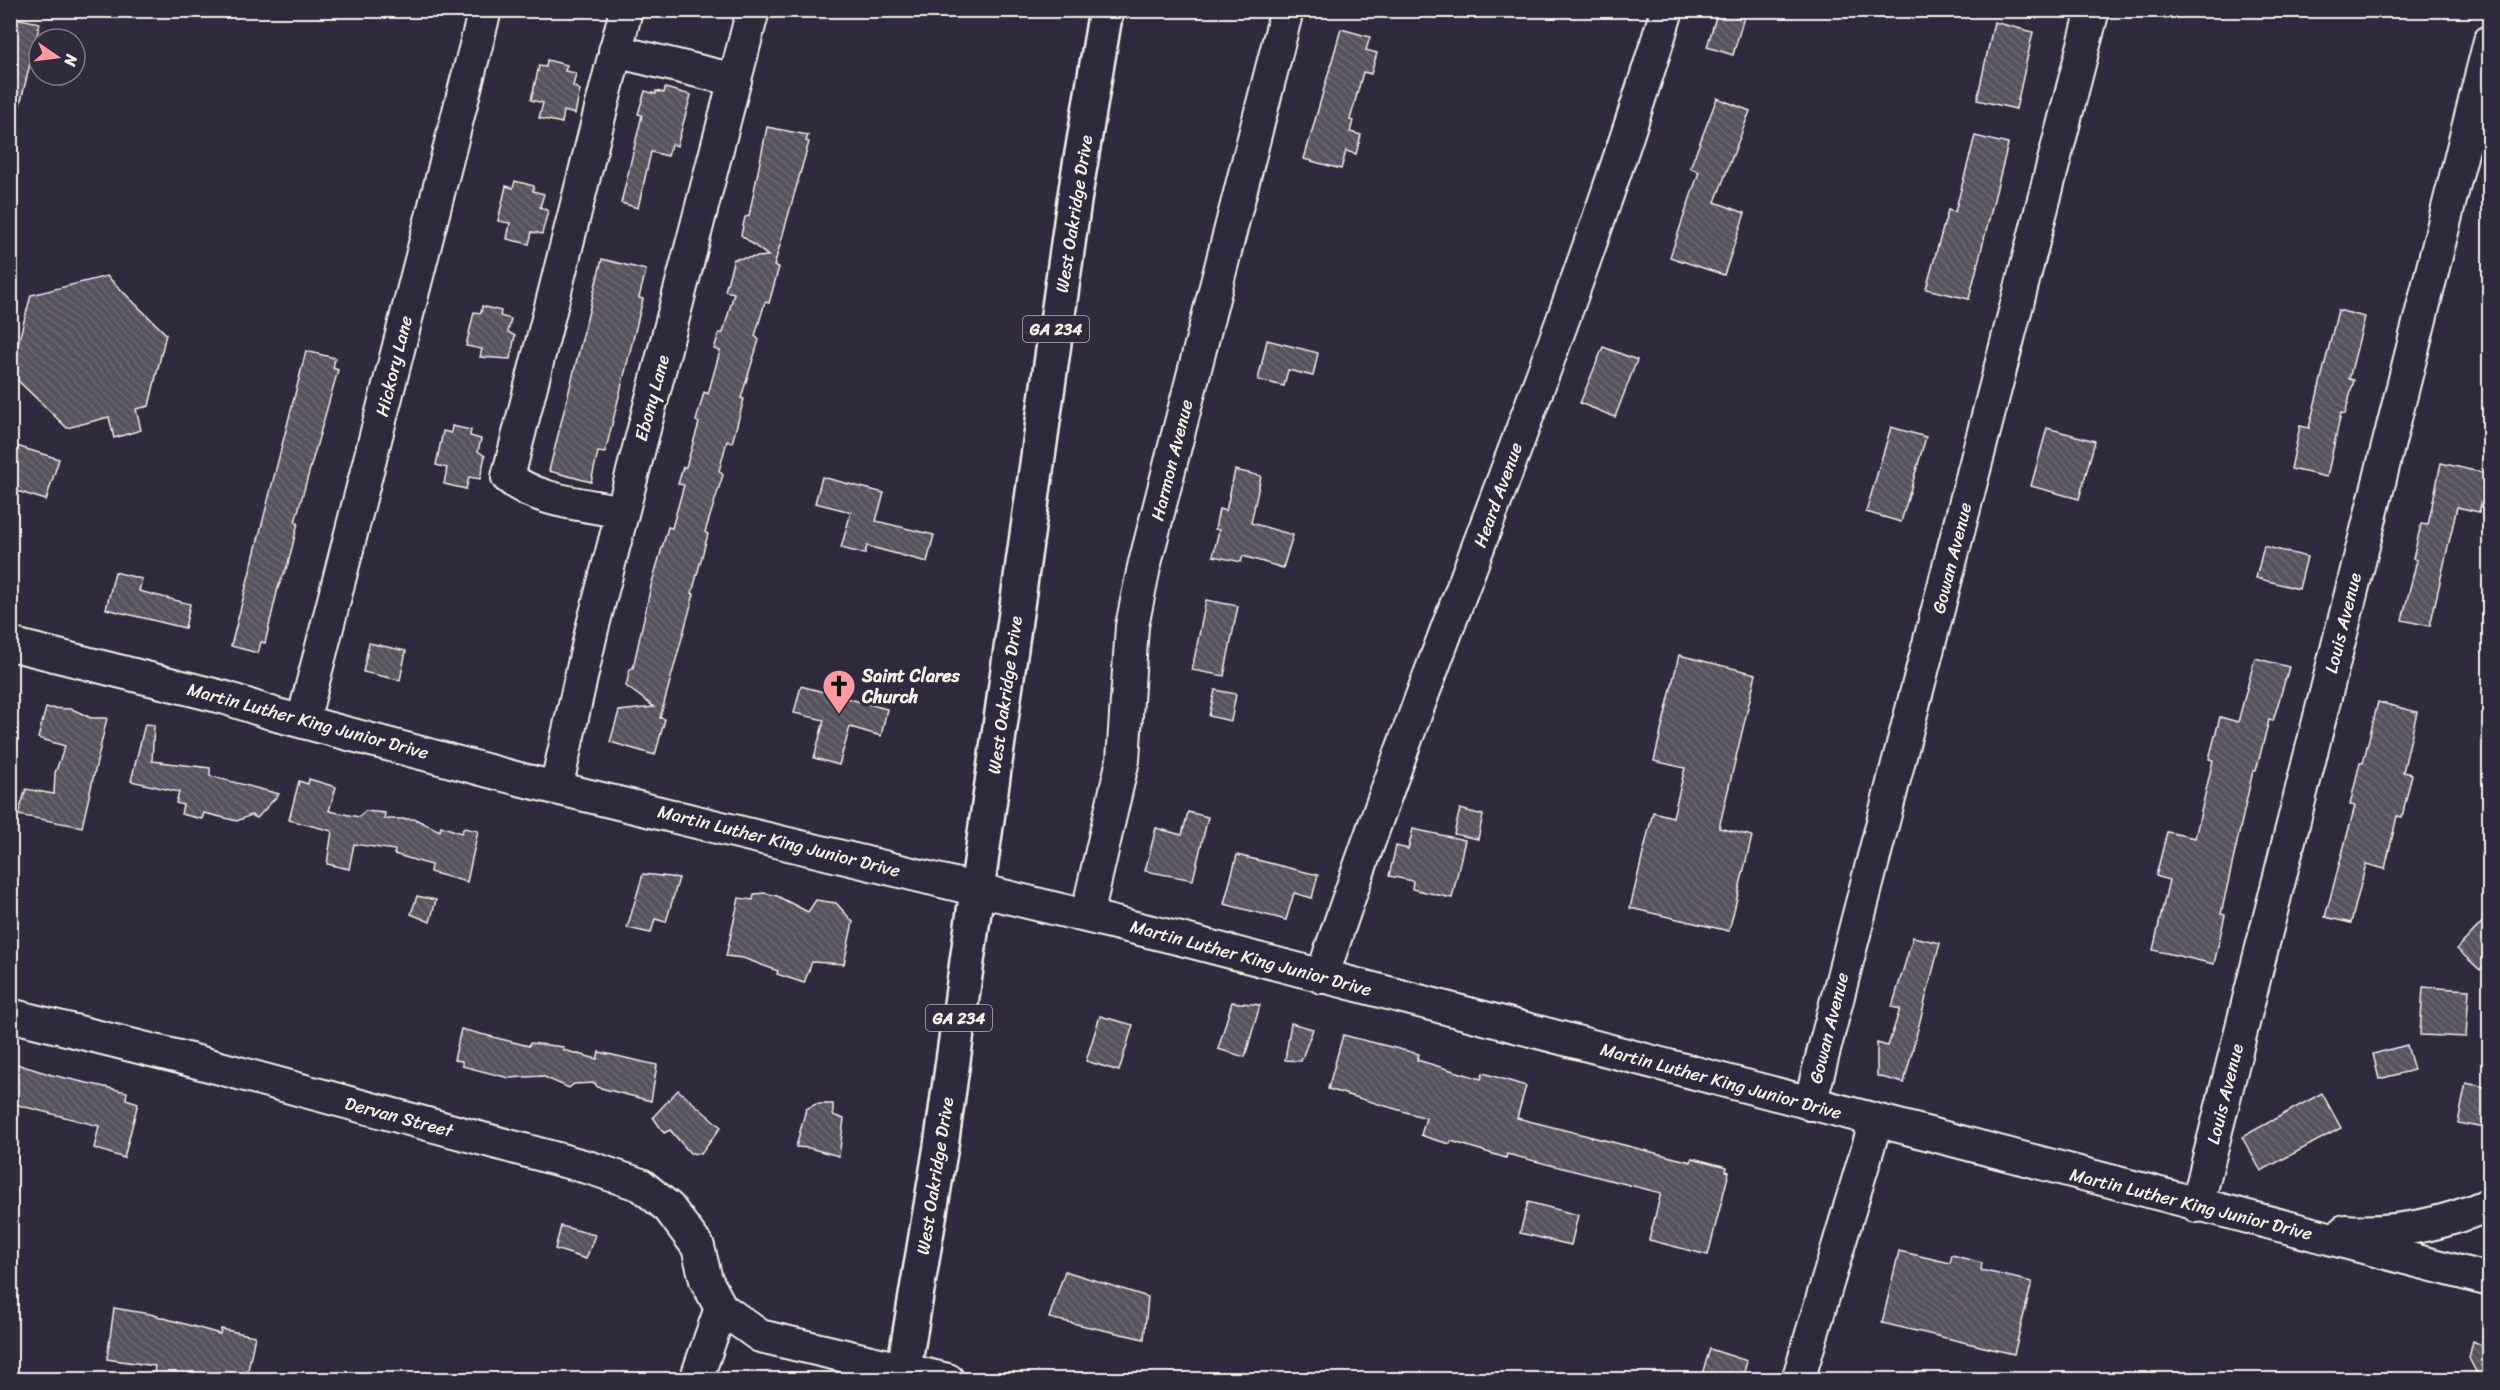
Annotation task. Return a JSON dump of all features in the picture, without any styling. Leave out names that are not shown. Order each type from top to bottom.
[{"type":"main road","name":"West Oakridge Drive","points":[[903,1374],[941,1146],[1074,201],[1107,10]]},
{"type":"street","name":"Hickory Lane","points":[[303,721],[485,10]]},
{"type":"street","points":[[622,512],[540,494],[518,485],[508,477],[626,10]]},
{"type":"street","name":"Ebony Lane","points":[[556,788],[592,629],[753,10]]},
{"type":"street","name":"Harmon Avenue","points":[[1087,915],[1123,760],[1132,626],[1144,567],[1287,10]]},
{"type":"street","name":"Heard Avenue","points":[[1322,976],[1589,246],[1643,91],[1667,10]]},
{"type":"street","name":"Gowan Avenue","points":[[1810,1104],[2093,10]]},
{"type":"street","name":"Louis Avenue","points":[[2197,1206],[2490,40]]},
{"type":"street","points":[[615,51],[735,80]]},
{"type":"street","name":"Martin Luther King Junior Drive","points":[[10,644],[226,698],[303,721],[556,788],[1087,915],[2197,1206],[2490,1280]]},
{"type":"street","name":"Dervan Street","points":[[10,1015],[179,1057],[594,1169],[641,1185],[669,1208],[698,1247],[706,1280],[722,1308]]},
{"type":"street","points":[[1797,1380],[1876,1121]]},
{"type":"street","points":[[2271,1225],[2382,1232],[2451,1220],[2490,1204]]},
{"type":"street","points":[[696,1380],[722,1308],[760,1336],[903,1374],[948,1380]]},
{"type":"building","points":[[1718,10],[1746,10],[1733,55],[1707,47]]},
{"type":"building","points":[[10,17],[40,23],[39,27],[27,27],[27,76],[17,117],[10,117]]},
{"type":"building","points":[[1994,22],[2033,32],[2016,109],[1977,100]]},
{"type":"building","points":[[1341,29],[1370,37],[1366,50],[1377,53],[1371,74],[1363,72],[1350,120],[1353,121],[1350,132],[1361,135],[1356,154],[1346,151],[1341,169],[1304,159]]},
{"type":"building","points":[[547,60],[567,65],[565,71],[576,73],[573,86],[580,90],[575,114],[564,111],[562,123],[539,118],[543,103],[531,100],[539,66],[546,67]]},
{"type":"building","points":[[665,88],[691,95],[677,146],[672,144],[668,156],[651,152],[638,208],[621,203],[642,115],[638,114],[645,91],[656,94],[656,91],[664,93]]},
{"type":"building","points":[[1717,98],[1750,111],[1715,202],[1745,213],[1724,275],[1670,257],[1699,172],[1690,168]]},
{"type":"building","points":[[767,127],[808,135],[806,141],[809,142],[774,266],[779,267],[769,303],[765,302],[755,336],[759,340],[741,398],[744,399],[732,443],[727,441],[719,471],[723,475],[705,532],[708,534],[660,718],[665,719],[655,755],[610,742],[619,711],[654,707],[626,686],[630,669],[633,668],[651,586],[668,527],[672,528],[684,485],[678,484],[683,467],[686,467],[699,423],[696,421],[704,392],[708,394],[720,351],[714,349],[719,333],[723,333],[734,293],[725,291],[734,259],[768,256],[741,235],[745,217],[749,216]]},
{"type":"building","points":[[1975,136],[2008,144],[1969,299],[1926,289],[1948,210],[1955,212]]},
{"type":"building","points":[[515,181],[534,186],[533,191],[544,194],[540,207],[548,211],[542,234],[532,232],[529,244],[507,239],[510,223],[498,221],[506,186],[513,188]]},
{"type":"building","points":[[602,259],[646,270],[639,298],[643,299],[605,453],[598,452],[591,482],[549,471]]},
{"type":"building","points":[[107,276],[166,334],[149,406],[136,409],[141,430],[114,438],[109,417],[67,428],[10,373],[31,295]]},
{"type":"building","points":[[482,306],[501,311],[500,316],[511,319],[508,332],[515,336],[510,359],[480,357],[482,349],[466,346],[474,312],[481,313]]},
{"type":"building","points":[[2338,310],[2365,317],[2349,379],[2354,380],[2345,414],[2341,413],[2327,477],[2291,469],[2300,426],[2309,428]]},
{"type":"building","points":[[1267,340],[1318,353],[1313,376],[1288,370],[1284,386],[1258,380]]},
{"type":"building","points":[[1603,347],[1637,360],[1615,417],[1580,403]]},
{"type":"building","points":[[306,351],[335,358],[333,368],[338,370],[295,522],[298,523],[288,564],[278,588],[265,643],[261,642],[258,653],[231,646]]},
{"type":"building","points":[[452,426],[471,430],[470,436],[481,439],[478,451],[485,456],[480,479],[469,477],[466,489],[444,484],[447,468],[436,465],[443,431],[451,433]]},
{"type":"building","points":[[1891,427],[1926,437],[1901,522],[1866,512]]},
{"type":"building","points":[[2047,428],[2095,441],[2079,499],[2031,486]]},
{"type":"building","points":[[10,444],[59,459],[46,500],[10,489]]},
{"type":"building","points":[[2441,463],[2488,474],[2479,512],[2457,507],[2430,626],[2402,620],[2417,560],[2413,559],[2421,524],[2428,525]]},
{"type":"building","points":[[1235,470],[1261,476],[1251,523],[1293,535],[1283,568],[1243,556],[1241,562],[1213,556],[1219,530],[1215,529],[1219,509],[1226,511]]},
{"type":"building","points":[[822,477],[884,493],[876,521],[934,535],[927,562],[867,546],[865,554],[841,548],[851,512],[815,503]]},
{"type":"building","points":[[2264,546],[2307,557],[2299,589],[2256,578]]},
{"type":"building","points":[[115,572],[142,579],[139,591],[190,604],[185,628],[106,609]]},
{"type":"building","points":[[1206,600],[1238,606],[1224,676],[1192,670]]},
{"type":"building","points":[[369,643],[406,651],[400,680],[363,672]]},
{"type":"building","points":[[1679,655],[1756,674],[1719,828],[1752,836],[1729,931],[1630,908],[1653,812],[1673,817],[1685,768],[1654,761]]},
{"type":"building","points":[[2255,658],[2289,667],[2273,721],[2269,720],[2256,771],[2253,771],[2221,914],[2225,915],[2214,964],[2153,950],[2169,880],[2156,876],[2167,832],[2195,838],[2213,760],[2209,759],[2220,717],[2238,722]]},
{"type":"building","points":[[801,686],[887,709],[881,736],[850,727],[839,765],[814,758],[824,720],[794,713]]},
{"type":"building","points":[[1215,690],[1236,694],[1231,721],[1209,716]]},
{"type":"building","points":[[2378,702],[2417,712],[2403,772],[2412,774],[2402,817],[2397,816],[2385,869],[2366,864],[2351,923],[2325,917],[2355,806],[2350,805],[2360,762],[2363,763]]},
{"type":"building","points":[[46,708],[72,709],[91,718],[107,718],[82,827],[18,815],[26,789],[54,794],[55,773],[65,746],[38,738]]},
{"type":"building","points":[[145,724],[154,725],[152,761],[210,768],[210,776],[279,794],[257,818],[251,815],[237,821],[204,813],[202,819],[181,814],[183,805],[176,803],[179,792],[131,781]]},
{"type":"building","points":[[309,779],[336,787],[329,811],[359,817],[365,811],[385,813],[384,819],[415,819],[440,831],[441,826],[461,833],[464,828],[478,831],[467,882],[430,872],[431,865],[394,854],[395,850],[354,844],[349,869],[327,864],[332,831],[289,820],[299,781],[308,784]]},
{"type":"building","points":[[1460,809],[1483,815],[1478,839],[1454,834]]},
{"type":"building","points":[[1188,812],[1208,817],[1193,880],[1145,871],[1156,828],[1182,835]]},
{"type":"building","points":[[1413,829],[1465,840],[1452,898],[1412,889],[1413,881],[1389,876],[1396,846],[1408,849]]},
{"type":"building","points":[[1237,855],[1318,875],[1312,898],[1294,893],[1286,920],[1224,904]]},
{"type":"building","points":[[643,874],[679,878],[666,922],[655,919],[651,933],[627,928]]},
{"type":"building","points":[[765,893],[777,896],[808,912],[816,900],[836,903],[853,922],[844,964],[812,962],[804,983],[777,974],[778,971],[743,958],[726,956],[739,898],[753,900],[754,894]]},
{"type":"building","points":[[417,896],[436,900],[430,922],[411,914]]},
{"type":"building","points":[[2490,914],[2490,959],[2480,970],[2457,949]]},
{"type":"building","points":[[1913,937],[1940,943],[1904,1083],[1877,1076],[1877,1043],[1888,1046],[1900,1009],[1892,1007]]},
{"type":"building","points":[[2423,987],[2469,990],[2466,1037],[2420,1035]]},
{"type":"building","points":[[1232,1002],[1260,1005],[1245,1057],[1218,1049]]},
{"type":"building","points":[[1100,1016],[1133,1025],[1119,1071],[1086,1061]]},
{"type":"building","points":[[1291,1023],[1313,1029],[1301,1061],[1285,1060]]},
{"type":"building","points":[[461,1029],[529,1046],[530,1043],[564,1047],[563,1050],[597,1059],[599,1052],[657,1065],[651,1101],[597,1087],[595,1083],[574,1084],[569,1088],[542,1076],[509,1078],[462,1066],[462,1061],[454,1060]]},
{"type":"building","points":[[1343,1035],[1419,1054],[1417,1060],[1481,1079],[1483,1073],[1526,1086],[1517,1118],[1691,1162],[1692,1158],[1727,1167],[1726,1171],[1729,1172],[1708,1255],[1649,1240],[1661,1193],[1507,1154],[1506,1158],[1451,1141],[1450,1144],[1432,1139],[1421,1135],[1426,1118],[1328,1089]]},
{"type":"building","points":[[2407,1045],[2414,1070],[2379,1079],[2373,1054]]},
{"type":"building","points":[[10,1062],[52,1075],[127,1092],[126,1099],[138,1103],[124,1158],[94,1148],[99,1126],[10,1103]]},
{"type":"building","points":[[2466,1083],[2490,1088],[2485,1128],[2458,1123]]},
{"type":"building","points":[[678,1090],[721,1127],[701,1154],[690,1153],[670,1130],[664,1133],[653,1117]]},
{"type":"building","points":[[2322,1093],[2341,1128],[2261,1171],[2242,1137]]},
{"type":"building","points":[[816,1104],[833,1104],[833,1115],[844,1119],[839,1156],[796,1147],[806,1109]]},
{"type":"building","points":[[1528,1202],[1578,1215],[1571,1245],[1520,1233]]},
{"type":"building","points":[[561,1226],[595,1235],[586,1259],[555,1249]]},
{"type":"building","points":[[1899,1251],[1950,1263],[1952,1255],[1982,1263],[1981,1270],[2032,1282],[2014,1354],[1882,1323]]},
{"type":"building","points":[[1065,1271],[1148,1297],[1144,1339],[1049,1318]]},
{"type":"building","points":[[114,1308],[150,1314],[220,1334],[221,1329],[255,1336],[246,1380],[187,1380],[154,1374],[155,1366],[107,1359]]},
{"type":"building","points":[[2473,1341],[2490,1349],[2490,1371],[2486,1370],[2484,1380],[2480,1380],[2469,1358]]},
{"type":"building","points":[[1710,1349],[1747,1361],[1742,1380],[1700,1380]]},
{"type":"place","name":"Saint Clares Church","points":[[839,715]]}]
